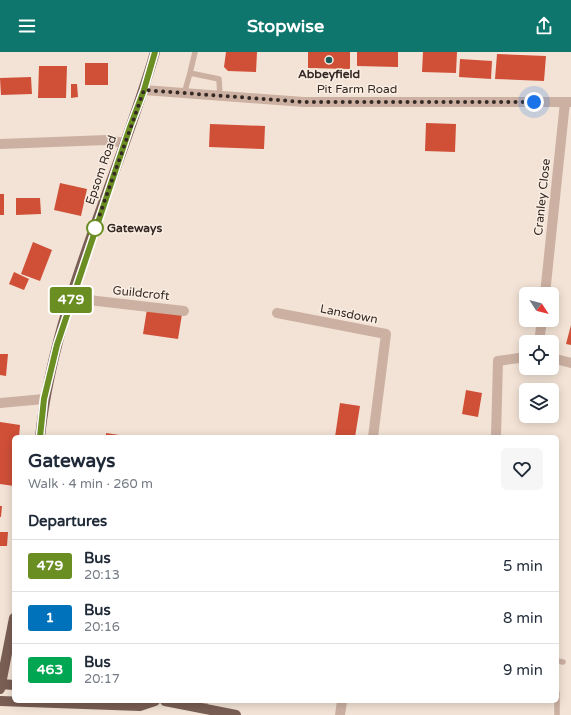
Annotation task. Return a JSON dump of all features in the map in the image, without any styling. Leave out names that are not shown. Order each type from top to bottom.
[{"type":"main road","name":"Epsom Road","points":[[40,435],[44,399],[57,345],[71,298],[124,143],[144,90],[155,52]]},
{"type":"main road","points":[[12,628],[0,687],[12,685]]},
{"type":"main road","points":[[0,701],[12,701]]},
{"type":"main road","points":[[56,703],[140,706],[149,703]]},
{"type":"main road","points":[[185,703],[205,705],[236,715]]},
{"type":"street","name":"Pit Farm Road","points":[[144,90],[220,97],[304,102],[568,102]]},
{"type":"street","name":"Cranley Close","points":[[545,287],[568,102]]},
{"type":"street","points":[[0,144],[107,140],[124,143]]},
{"type":"street","name":"Guildcroft","points":[[71,298],[184,311]]},
{"type":"street","name":"Lansdown","points":[[277,313],[386,334],[373,435]]},
{"type":"street","points":[[496,435],[498,360],[519,358]]},
{"type":"street","points":[[559,360],[571,363]]},
{"type":"street","points":[[0,403],[44,399]]},
{"type":"street","points":[[340,715],[342,703]]},
{"type":"lane","points":[[184,94],[195,52]]},
{"type":"lane","points":[[190,73],[219,79],[220,97]]},
{"type":"lane","points":[[557,703],[557,715]]},
{"type":"building","points":[[226,52],[257,52],[256,72],[228,71],[224,67]]},
{"type":"building","name":"Abbeyfield","points":[[308,52],[350,52],[350,69],[308,68]]},
{"type":"building","points":[[357,52],[398,52],[398,67],[357,66]]},
{"type":"building","points":[[423,52],[457,52],[456,73],[422,72]]},
{"type":"building","points":[[497,54],[546,56],[544,81],[495,79]]},
{"type":"building","points":[[460,59],[492,61],[491,79],[459,77]]},
{"type":"building","points":[[85,63],[108,63],[108,85],[85,85]]},
{"type":"building","points":[[39,66],[67,66],[66,98],[38,98]]},
{"type":"building","points":[[31,77],[32,94],[1,95],[0,78]]},
{"type":"building","points":[[71,84],[77,84],[78,97],[71,98]]},
{"type":"building","points":[[426,123],[456,124],[455,152],[425,151]]},
{"type":"building","points":[[210,124],[265,126],[264,149],[209,147]]},
{"type":"building","points":[[60,183],[87,189],[81,216],[54,210]]},
{"type":"building","points":[[0,194],[4,194],[4,215],[0,215]]},
{"type":"building","points":[[16,198],[40,198],[41,214],[16,215]]},
{"type":"building","points":[[33,242],[52,250],[40,281],[21,274]]},
{"type":"building","points":[[14,272],[29,279],[24,290],[9,284]]},
{"type":"building","points":[[147,309],[182,314],[178,339],[143,334]]},
{"type":"building","points":[[571,325],[571,345],[566,344]]},
{"type":"building","points":[[0,354],[8,354],[6,376],[0,375]]},
{"type":"building","points":[[466,390],[482,393],[478,417],[462,414]]},
{"type":"building","points":[[340,403],[360,406],[355,435],[335,435]]},
{"type":"building","points":[[0,422],[20,425],[19,435],[12,435],[12,486],[0,484]]},
{"type":"building","points":[[106,433],[119,435],[106,435]]},
{"type":"building","points":[[0,506],[2,506],[1,517],[0,517]]},
{"type":"building","points":[[0,532],[8,532],[7,546],[0,546]]},
{"type":"bus line","name":"479","points":[[40,435],[44,399],[57,345],[71,298],[144,90],[155,52]]},
{"type":"place","name":"Abbeyfield","points":[[329,60]]},
{"type":"place","name":"Gateways","points":[[95,228]]},
{"type":"route","points":[[95,228],[144,90],[220,97],[304,102],[534,102]]}]
